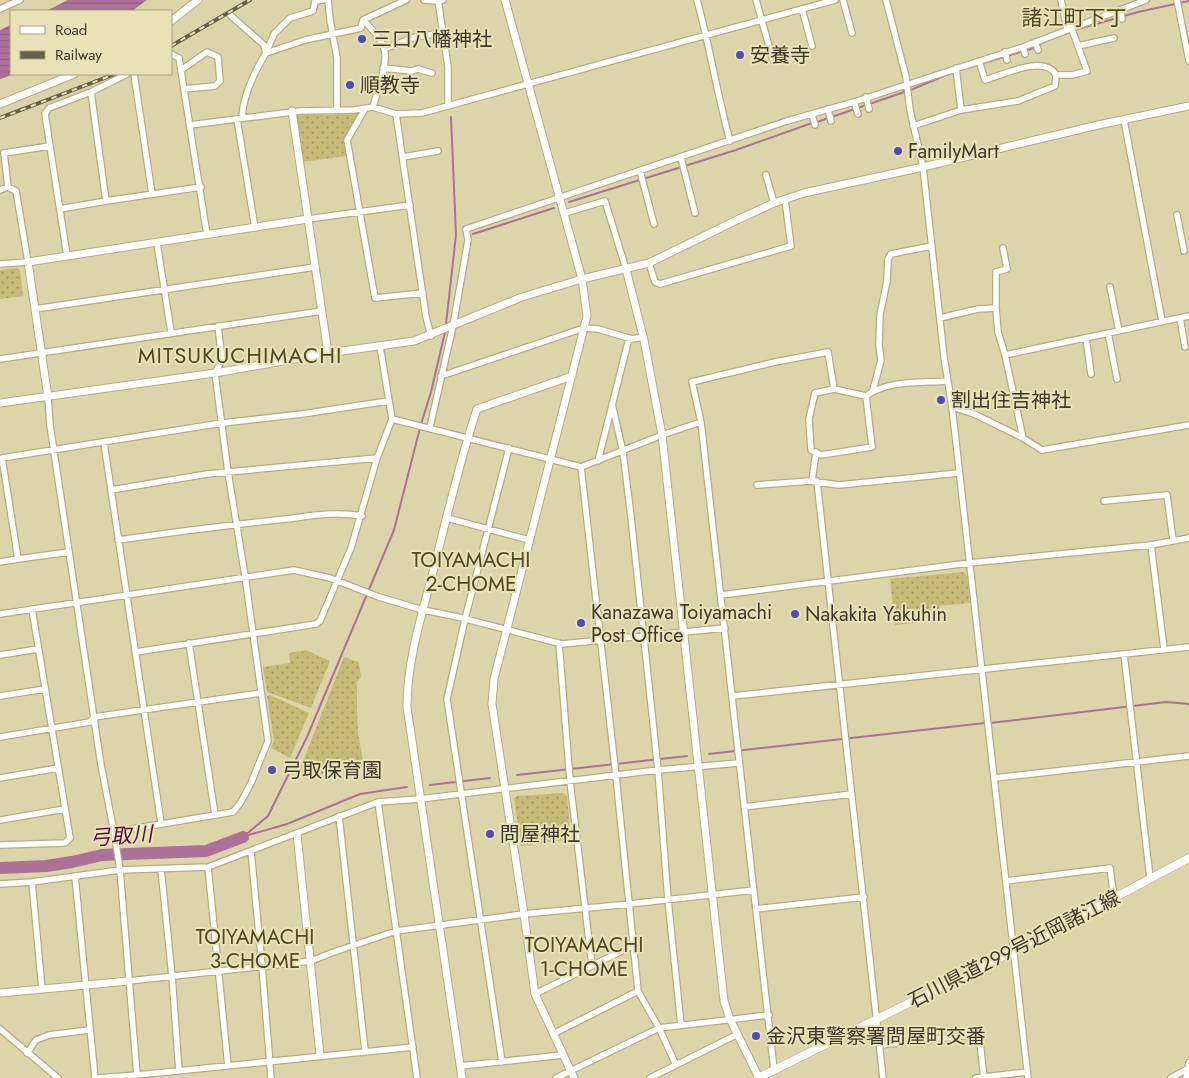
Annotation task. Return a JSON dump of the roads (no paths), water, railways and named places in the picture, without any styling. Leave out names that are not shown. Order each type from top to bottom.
[{"type":"main road","name":"石川県道299号近岡諸江線","points":[[758,1078],[1014,951],[1189,858]]},
{"type":"street","points":[[0,9],[20,0]]},
{"type":"street","points":[[172,21],[198,0]]},
{"type":"street","points":[[254,228],[240,119],[242,105],[256,70],[274,34],[290,18],[313,11],[315,1],[323,0]]},
{"type":"street","points":[[328,0],[337,58],[336,111]]},
{"type":"street","points":[[363,20],[406,0]]},
{"type":"street","points":[[424,0],[440,0],[448,67],[448,106]]},
{"type":"street","points":[[505,0],[565,213],[582,279],[587,316],[494,680],[492,704],[535,994],[574,1078]]},
{"type":"street","points":[[697,0],[730,141]]},
{"type":"street","points":[[756,0],[773,60]]},
{"type":"street","points":[[190,125],[292,112],[336,111],[373,107],[396,114],[422,113],[835,0]]},
{"type":"street","points":[[843,0],[852,34]]},
{"type":"street","points":[[886,0],[907,89],[912,126],[923,167],[1028,1075],[976,1078]]},
{"type":"street","points":[[1056,75],[1072,75],[1087,71],[1061,0]]},
{"type":"street","points":[[428,427],[441,376],[468,240],[466,229],[561,198],[642,176],[786,121],[812,116],[866,99],[907,89],[968,68],[979,61],[993,59],[1006,52],[1071,30],[1146,0]]},
{"type":"street","points":[[1178,3],[1189,61]]},
{"type":"street","points":[[802,9],[812,46]]},
{"type":"street","points":[[1120,10],[1122,19]]},
{"type":"street","points":[[230,15],[264,45],[266,52]]},
{"type":"street","points":[[266,52],[305,40],[361,28],[363,20]]},
{"type":"street","points":[[363,20],[373,30],[384,49],[385,58],[373,107]]},
{"type":"street","points":[[384,49],[415,37],[443,33]]},
{"type":"street","points":[[1078,46],[1114,38]]},
{"type":"street","points":[[1035,42],[1038,50]]},
{"type":"street","points":[[1023,47],[1025,54]]},
{"type":"street","points":[[181,70],[207,52],[218,57],[220,81],[214,86],[184,89]]},
{"type":"street","points":[[1006,52],[1008,60]]},
{"type":"street","points":[[172,54],[179,58],[201,187],[207,235]]},
{"type":"street","points":[[912,126],[961,110],[1018,100],[1055,86],[1056,75],[1049,66],[1036,65],[985,80],[979,61]]},
{"type":"street","points":[[383,68],[412,72],[418,69],[432,73]]},
{"type":"street","points":[[957,71],[961,110]]},
{"type":"street","points":[[0,104],[72,75]]},
{"type":"street","points":[[67,256],[45,114],[49,108],[91,92],[125,75]]},
{"type":"street","points":[[134,75],[152,194]]},
{"type":"street","points":[[91,92],[106,201]]},
{"type":"street","points":[[866,99],[869,109]]},
{"type":"street","points":[[854,103],[858,114]]},
{"type":"street","points":[[0,403],[215,373],[328,353],[414,342],[522,297],[582,279],[649,263],[785,198],[1189,106]]},
{"type":"street","points":[[365,109],[347,140],[376,298],[423,293]]},
{"type":"street","points":[[829,111],[831,121]]},
{"type":"street","points":[[292,112],[328,353]]},
{"type":"street","points":[[396,114],[426,317],[431,336]]},
{"type":"street","points":[[812,116],[815,125]]},
{"type":"street","points":[[1124,120],[1162,322]]},
{"type":"street","points":[[50,146],[2,154],[8,187],[16,192],[28,262],[100,765],[115,835],[137,1075]]},
{"type":"street","points":[[403,157],[438,151]]},
{"type":"street","points":[[681,160],[695,212]]},
{"type":"street","points":[[766,175],[774,202]]},
{"type":"street","points":[[642,176],[654,224]]},
{"type":"street","points":[[0,190],[8,187]]},
{"type":"street","points":[[60,209],[201,187]]},
{"type":"street","points":[[649,263],[655,282],[660,284],[792,246],[785,198]]},
{"type":"street","points":[[565,213],[605,201],[644,336],[662,435],[724,1001],[730,1019],[758,1078]]},
{"type":"street","points":[[0,264],[28,262],[410,205]]},
{"type":"street","points":[[1177,215],[1184,251]]},
{"type":"street","points":[[156,243],[171,332]]},
{"type":"street","points":[[873,390],[881,360],[879,345],[880,315],[887,281],[888,259],[891,254],[932,246]]},
{"type":"street","points":[[1003,248],[1007,269],[996,272],[998,332],[1005,355],[1023,438]]},
{"type":"street","points":[[34,309],[315,267]]},
{"type":"street","points":[[1110,287],[1119,331]]},
{"type":"street","points":[[940,318],[978,309],[996,308]]},
{"type":"street","points":[[0,359],[322,311]]},
{"type":"street","points":[[1005,355],[1189,316]]},
{"type":"street","points":[[1180,318],[1185,347]]},
{"type":"street","points":[[115,835],[161,823],[233,812],[252,783],[268,741],[215,373],[222,360],[218,326]]},
{"type":"street","points":[[441,376],[584,328],[598,329],[632,339],[644,336]]},
{"type":"street","points":[[1108,333],[1118,379]]},
{"type":"street","points":[[598,460],[629,338]]},
{"type":"street","points":[[1086,338],[1091,374]]},
{"type":"street","points":[[136,652],[253,632],[316,624],[320,621],[351,548],[378,458],[392,419],[380,346]]},
{"type":"street","points":[[774,1070],[701,422],[692,382],[775,362],[828,352],[834,388]]},
{"type":"street","points":[[462,1078],[407,707],[407,686],[423,610],[477,409],[572,376]]},
{"type":"street","points":[[866,396],[873,390],[900,384],[947,381]]},
{"type":"street","points":[[834,388],[866,396],[872,447],[820,455],[811,450],[809,419],[815,393],[834,388]]},
{"type":"street","points":[[18,558],[1,459],[222,423],[302,414],[388,401]]},
{"type":"street","points":[[612,404],[623,452],[656,754],[681,1026]]},
{"type":"street","points":[[952,408],[974,414],[1023,438],[1042,450],[1189,425]]},
{"type":"street","points":[[392,419],[581,467],[662,435],[701,422]]},
{"type":"street","points":[[104,443],[161,823]]},
{"type":"street","points":[[502,1062],[447,699],[465,619],[509,448]]},
{"type":"street","points":[[816,452],[815,481],[864,897],[883,1078]]},
{"type":"street","points":[[111,490],[228,472],[378,458]]},
{"type":"street","points":[[581,467],[615,764],[638,991],[659,1028],[676,1065]]},
{"type":"street","points":[[757,486],[815,481],[840,485],[959,473]]},
{"type":"street","points":[[1104,501],[1167,495],[1173,540]]},
{"type":"street","points":[[118,540],[236,523],[323,515],[351,514],[362,516]]},
{"type":"street","points":[[447,518],[529,540]]},
{"type":"street","points":[[721,594],[1189,538]]},
{"type":"street","points":[[1151,544],[1164,650]]},
{"type":"street","points":[[0,562],[69,552]]},
{"type":"street","points":[[0,614],[294,570],[338,581],[379,597],[423,610],[559,644],[725,628]]},
{"type":"street","points":[[0,846],[65,843],[70,838],[32,609]]},
{"type":"street","points":[[189,643],[214,815]]},
{"type":"street","points":[[559,644],[570,778],[592,966]]},
{"type":"street","points":[[733,696],[1189,647]]},
{"type":"street","points":[[0,655],[38,649]]},
{"type":"street","points":[[1124,654],[1150,878]]},
{"type":"street","points":[[0,696],[45,689]]},
{"type":"street","points":[[0,737],[90,722],[94,717],[261,693]]},
{"type":"street","points":[[994,778],[1189,756]]},
{"type":"street","points":[[0,884],[75,876],[119,867],[161,869],[208,867],[378,802],[420,799],[570,778],[616,776],[657,768],[739,763]]},
{"type":"street","points":[[0,778],[58,768]]},
{"type":"street","points":[[744,807],[852,794]]},
{"type":"street","points":[[378,802],[417,1078]]},
{"type":"street","points":[[0,820],[65,809]]},
{"type":"street","points":[[339,816],[365,1051]]},
{"type":"street","points":[[297,834],[320,1055]]},
{"type":"street","points":[[250,851],[271,1078]]},
{"type":"street","points":[[208,867],[220,971],[228,1066]]},
{"type":"street","points":[[1006,880],[1110,868],[1114,898]]},
{"type":"street","points":[[161,869],[179,1071]]},
{"type":"street","points":[[75,876],[95,1078]]},
{"type":"street","points":[[32,882],[42,989]]},
{"type":"street","points":[[0,993],[311,961],[396,931],[524,914],[754,890]]},
{"type":"street","points":[[756,910],[864,897]]},
{"type":"street","points":[[535,994],[634,945]]},
{"type":"street","points":[[553,1034],[638,991]]},
{"type":"street","points":[[556,1078],[659,1028],[769,1015]]},
{"type":"street","points":[[0,1029],[26,1053],[58,1078]]},
{"type":"street","points":[[26,1053],[36,1040],[49,1035],[90,1030]]},
{"type":"street","points":[[650,1078],[738,1034]]},
{"type":"street","points":[[880,1045],[979,1034],[984,1078]]},
{"type":"street","points":[[99,1078],[413,1047]]},
{"type":"street","points":[[460,1066],[563,1054]]},
{"type":"street","points":[[1172,1078],[1188,1067]]},
{"type":"street","points":[[1186,1078],[1188,1067]]},
{"type":"waterway","points":[[1075,30],[1138,12],[1189,1]]},
{"type":"waterway","points":[[1039,45],[1047,40]]},
{"type":"waterway","points":[[967,68],[1034,48]]},
{"type":"waterway","points":[[817,122],[913,89],[951,73]]},
{"type":"waterway","points":[[446,324],[456,235],[451,117]]},
{"type":"waterway","points":[[569,202],[736,150],[812,123]]},
{"type":"waterway","points":[[473,234],[554,208]]},
{"type":"waterway","points":[[421,424],[431,392],[445,332]]},
{"type":"waterway","points":[[243,837],[268,816],[307,737],[394,530],[420,428]]},
{"type":"waterway","points":[[990,723],[1166,702],[1189,704]]},
{"type":"waterway","points":[[709,754],[985,723]]},
{"type":"waterway","points":[[517,775],[687,756]]},
{"type":"waterway","points":[[430,785],[490,778]]},
{"type":"waterway","points":[[245,836],[287,824],[360,794],[407,787]]},
{"type":"waterway","name":"弓取川","points":[[0,868],[46,866],[102,855],[206,851],[243,837]]},
{"type":"railway","points":[[172,45],[250,0]]},
{"type":"railway","points":[[0,118],[112,75]]},
{"type":"place","name":"三口八幡神社","points":[[362,39]]},
{"type":"place","name":"安養寺","points":[[740,55]]},
{"type":"place","name":"順教寺","points":[[350,85]]},
{"type":"place","name":"FamilyMart","points":[[898,151]]},
{"type":"place","name":"割出住吉神社","points":[[941,400]]},
{"type":"place","name":"Nakakita Yakuhin","points":[[795,614]]},
{"type":"place","name":"Kanazawa Toiyamachi Post Office","points":[[581,623]]},
{"type":"place","name":"弓取保育園","points":[[272,770]]},
{"type":"place","name":"問屋神社","points":[[490,834]]},
{"type":"place","name":"金沢東警察署問屋町交番","points":[[756,1036]]},
{"type":"district","name":"諸江町下丁","points":[[1074,18]]},
{"type":"district","name":"MITSUKUCHIMACHI","points":[[240,355]]},
{"type":"district","name":"TOIYAMACHI 2-CHOME","points":[[471,572]]},
{"type":"district","name":"TOIYAMACHI 3-CHOME","points":[[255,949]]},
{"type":"district","name":"TOIYAMACHI 1-CHOME","points":[[584,957]]}]
